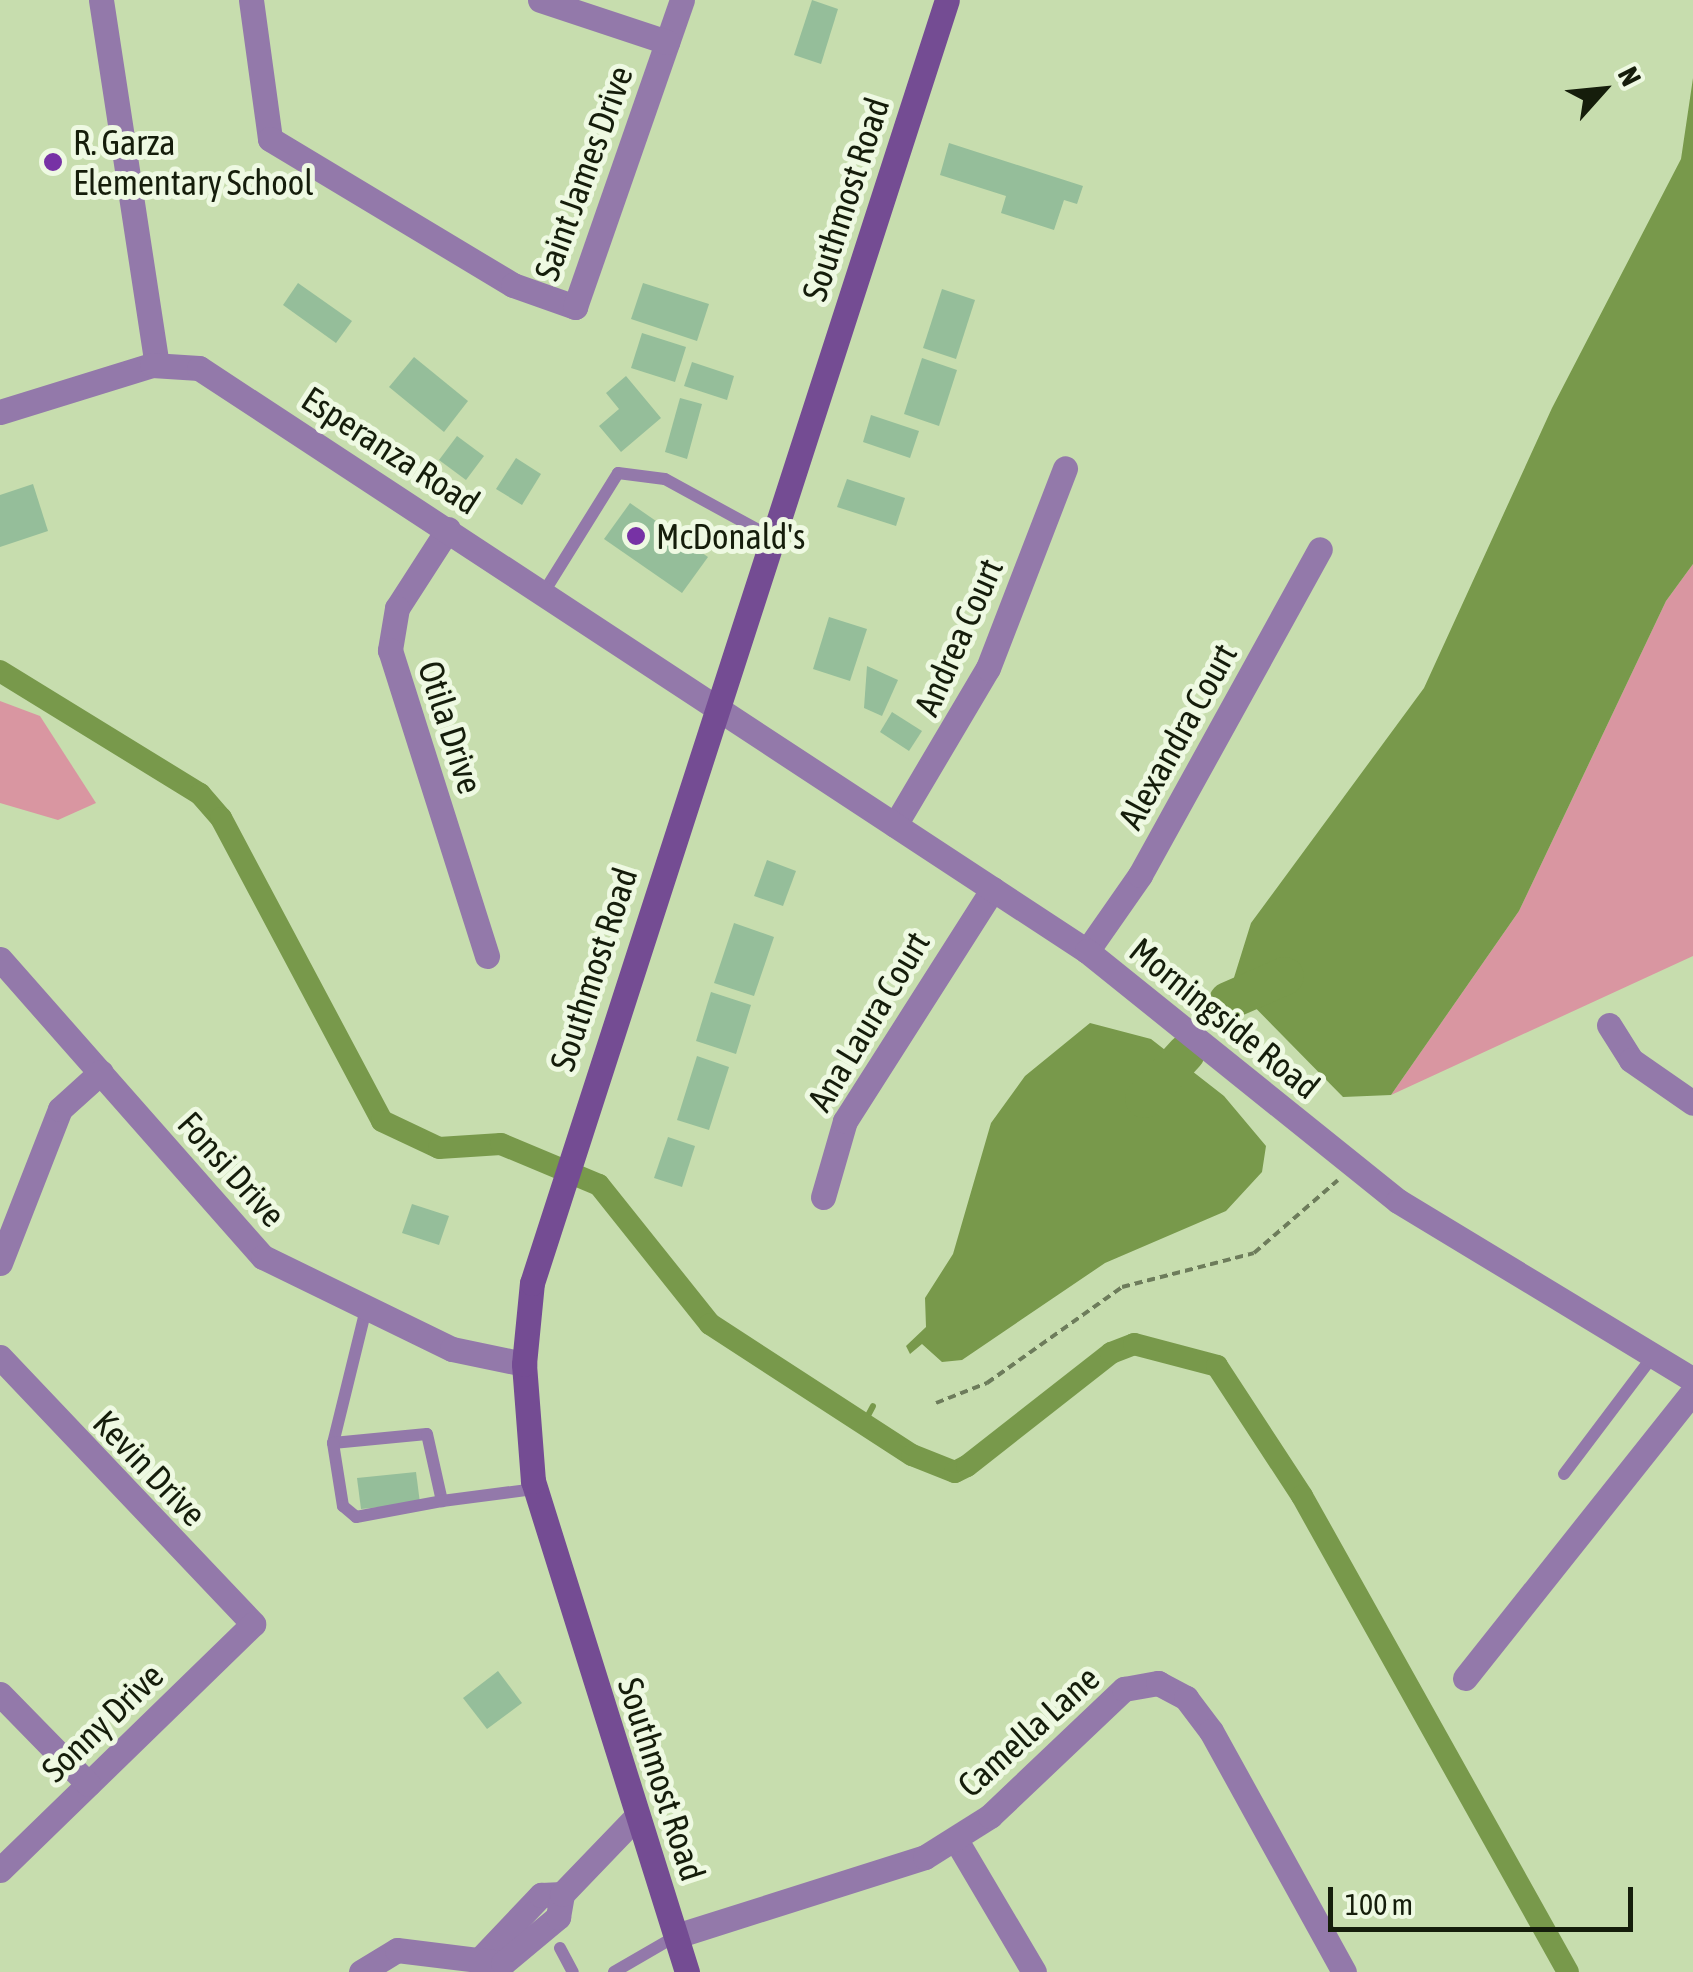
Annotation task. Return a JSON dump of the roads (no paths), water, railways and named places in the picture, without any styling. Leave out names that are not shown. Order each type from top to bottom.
[{"type":"main road","name":"Southmost Road","points":[[687,1972],[535,1490],[524,1364],[532,1283],[573,1144],[947,0]]},
{"type":"street","points":[[102,0],[157,365]]},
{"type":"street","name":"Saint James Drive","points":[[251,0],[270,139],[514,285],[574,307],[682,0]]},
{"type":"street","points":[[540,0],[667,42]]},
{"type":"street","name":"Esperanza Road","points":[[0,412],[157,365],[199,368],[717,704]]},
{"type":"street","name":"Andrea Court","points":[[895,825],[972,700],[1065,468]]},
{"type":"street","name":"Otila Drive","points":[[448,529],[397,608],[390,650],[487,956]]},
{"type":"street","name":"Alexandra Court","points":[[1087,951],[1140,874],[1320,549]]},
{"type":"street","name":"Morningside Road","points":[[717,704],[1087,951],[1352,1166],[1693,1380]]},
{"type":"street","name":"Ana Laura Court","points":[[823,1196],[844,1121],[992,889]]},
{"type":"street","name":"Fonsi Drive","points":[[0,959],[236,1233],[293,1275],[366,1309],[466,1354],[524,1364]]},
{"type":"street","points":[[1609,1024],[1631,1060],[1693,1103]]},
{"type":"street","points":[[0,1263],[60,1109],[101,1072]]},
{"type":"street","name":"Kevin Drive","points":[[0,1357],[253,1624]]},
{"type":"street","points":[[1465,1678],[1693,1391]]},
{"type":"street","name":"Sonny Drive","points":[[0,1870],[253,1624]]},
{"type":"street","name":"Camella Lane","points":[[676,1936],[878,1876],[956,1840],[1124,1689],[1174,1688],[1212,1731],[1344,1972]]},
{"type":"street","points":[[0,1694],[88,1784]]},
{"type":"street","points":[[361,1972],[398,1950],[482,1956],[504,1963],[549,1942],[562,1894],[637,1816]]},
{"type":"street","points":[[956,1840],[1034,1972]]},
{"type":"street","points":[[482,1956],[541,1895],[562,1894]]},
{"type":"street","points":[[518,1918],[549,1942]]},
{"type":"lane","points":[[544,592],[618,474],[664,479],[772,536]]},
{"type":"lane","points":[[366,1309],[333,1443],[343,1506],[356,1517],[535,1490]]},
{"type":"lane","points":[[1564,1474],[1652,1356]]},
{"type":"lane","points":[[333,1443],[428,1434],[442,1502]]},
{"type":"lane","points":[[614,1972],[676,1936]]},
{"type":"lane","points":[[549,1942],[573,1972]]},
{"type":"waterway","points":[[0,671],[200,794],[221,818],[382,1121],[439,1148],[501,1144],[599,1185],[710,1324],[912,1455],[955,1472],[1111,1353],[1134,1344],[1217,1366],[1302,1496],[1568,1972]]},
{"type":"waterway","points":[[1228,1001],[1285,976]]},
{"type":"waterway","points":[[1144,1099],[1186,1053]]},
{"type":"waterway","points":[[864,1423],[873,1406]]},
{"type":"place","name":"R. Garza Elementary School","points":[[53,162]]},
{"type":"place","name":"McDonald's","points":[[636,536]]}]
